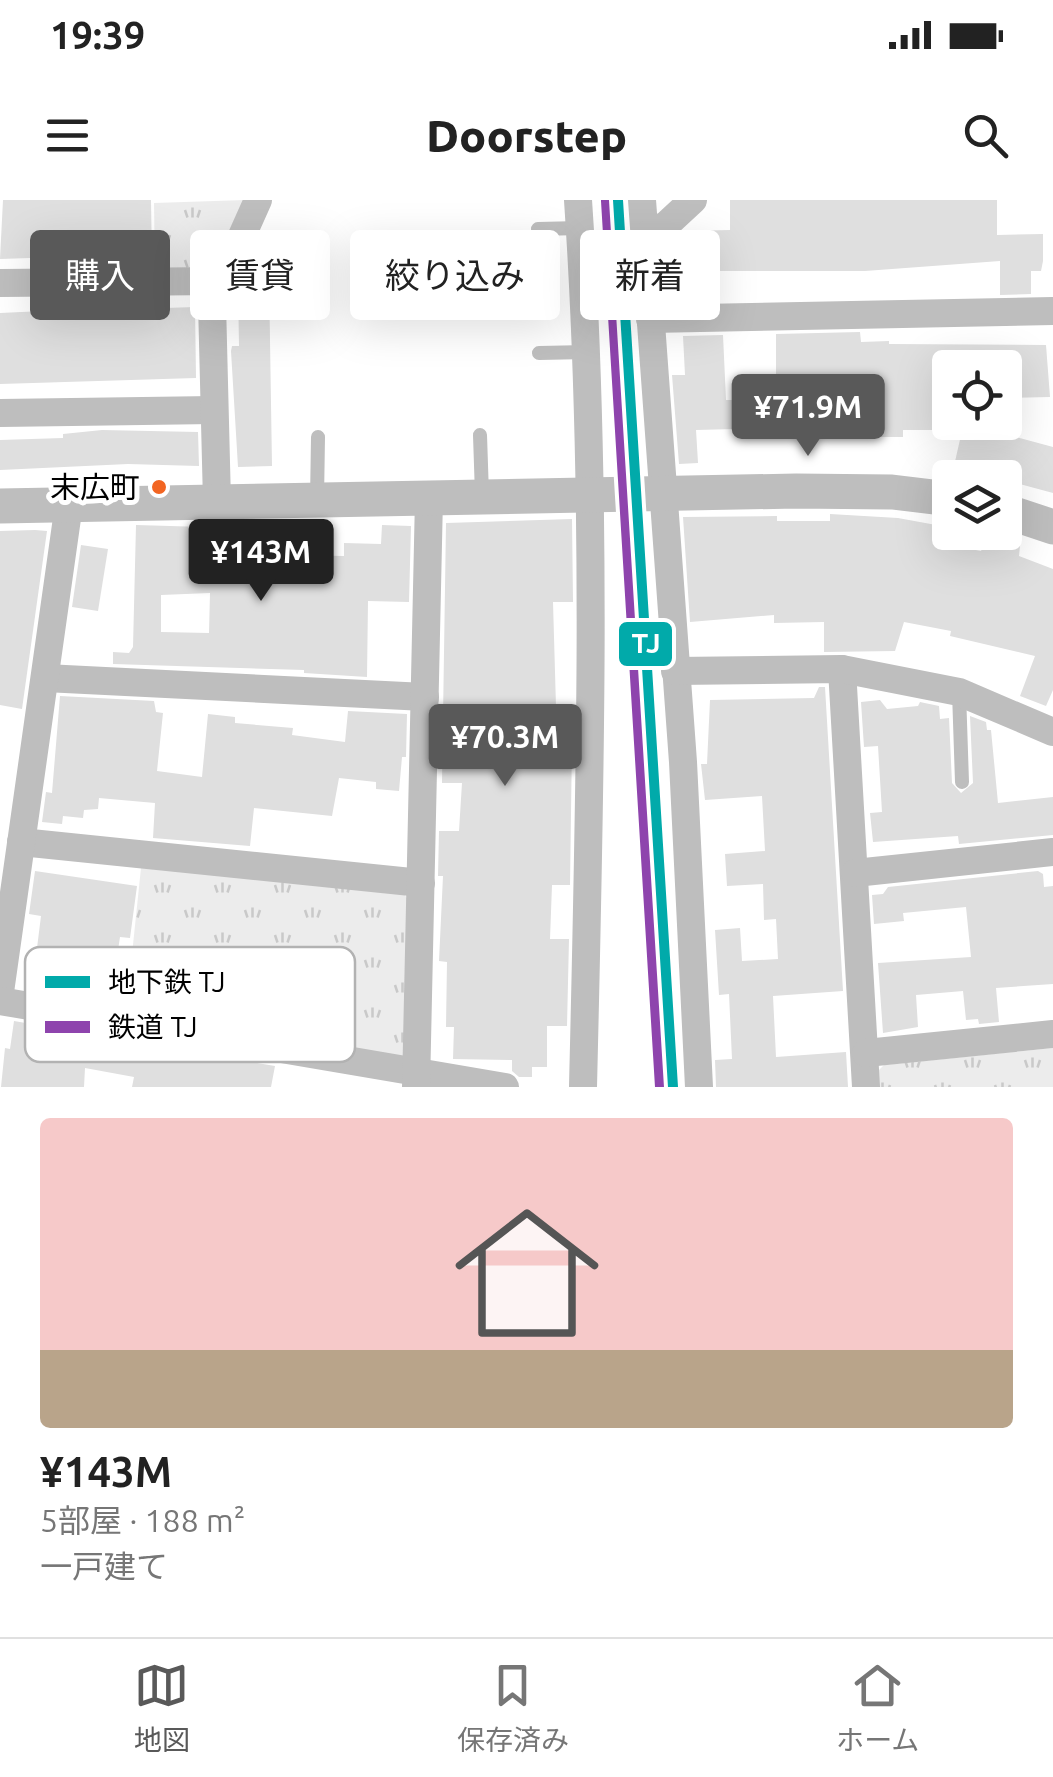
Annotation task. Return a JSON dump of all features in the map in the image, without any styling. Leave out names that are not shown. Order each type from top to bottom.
[{"type":"street","points":[[244,230],[258,200]]},
{"type":"street","points":[[642,200],[644,230]]},
{"type":"street","points":[[656,230],[693,200]]},
{"type":"street","points":[[579,214],[587,352],[592,689],[582,1087]]},
{"type":"street","points":[[0,283],[190,281]]},
{"type":"street","points":[[720,318],[1053,312]]},
{"type":"street","points":[[212,320],[217,502]]},
{"type":"street","points":[[650,320],[699,1087]]},
{"type":"street","points":[[0,412],[214,410]]},
{"type":"street","points":[[0,506],[663,494],[892,492],[932,496]]},
{"type":"street","points":[[416,1079],[429,498]]},
{"type":"street","points":[[0,992],[69,504]]},
{"type":"street","points":[[1022,517],[1053,527]]},
{"type":"street","points":[[674,671],[842,669],[959,692],[1052,727]]},
{"type":"street","points":[[842,669],[866,1087]]},
{"type":"street","points":[[45,678],[426,697]]},
{"type":"street","points":[[21,842],[421,882]]},
{"type":"street","points":[[855,872],[1053,852]]},
{"type":"street","points":[[0,1001],[25,1006]]},
{"type":"street","points":[[866,1053],[1053,1034]]},
{"type":"street","points":[[325,1062],[416,1079],[505,1087]]},
{"type":"lane","points":[[538,229],[579,214]]},
{"type":"lane","points":[[539,353],[587,352]]},
{"type":"lane","points":[[480,436],[482,497]]},
{"type":"lane","points":[[317,500],[318,437]]},
{"type":"lane","points":[[959,692],[962,782]]},
{"type":"green space","points":[[245,200],[231,230],[190,230],[190,271],[170,270],[170,230],[154,230],[154,203]]},
{"type":"green space","points":[[141,868],[402,891],[409,901],[407,1052],[401,1058],[355,1050],[355,947],[133,947]]},
{"type":"green space","points":[[1053,1048],[1053,1087],[877,1087],[876,1073],[884,1065]]},
{"type":"building","points":[[3,200],[151,200],[152,230],[30,230],[30,258],[0,259]]},
{"type":"building","points":[[730,200],[997,200],[997,235],[1043,234],[1043,261],[1041,271],[1031,271],[1031,294],[1000,295],[1000,261],[865,271],[720,271],[720,230],[730,230]]},
{"type":"building","points":[[190,307],[190,320],[195,320],[196,378],[0,384],[0,313],[30,312],[30,320],[170,320],[170,308]]},
{"type":"building","points":[[239,320],[270,320],[272,466],[238,467],[231,351],[232,346],[239,346]]},
{"type":"building","points":[[860,332],[861,342],[889,344],[1046,345],[1050,397],[1022,398],[1022,350],[932,350],[932,430],[903,430],[903,437],[841,437],[837,395],[776,392],[776,334]]},
{"type":"building","points":[[723,335],[726,400],[772,400],[773,428],[696,430],[698,463],[679,464],[672,375],[685,375],[683,336]]},
{"type":"building","points":[[102,430],[198,432],[199,466],[128,464],[0,470],[0,440],[63,438],[63,434]]},
{"type":"building","points":[[1022,439],[1053,447],[1053,493],[1022,485],[1022,460],[955,460],[960,440]]},
{"type":"building","points":[[830,514],[932,524],[932,550],[1020,550],[1019,556],[1053,569],[1053,690],[1046,706],[1020,696],[1035,656],[950,636],[951,631],[904,622],[895,651],[824,652],[824,622],[774,623],[774,615],[690,622],[683,517],[777,516],[777,521],[830,521]]},
{"type":"building","points":[[572,519],[573,602],[553,602],[557,742],[572,742],[570,885],[552,885],[550,939],[569,939],[567,1026],[547,1026],[547,1067],[532,1067],[532,1077],[519,1077],[512,1071],[512,1060],[453,1059],[454,1027],[446,1027],[447,962],[439,961],[443,876],[438,876],[439,831],[459,831],[462,783],[442,783],[446,523]]},
{"type":"building","points":[[136,525],[204,527],[205,572],[240,571],[240,554],[344,556],[344,543],[381,544],[382,525],[411,526],[409,602],[368,601],[367,677],[304,670],[113,664],[113,652],[129,653],[133,647]],"holes":[[[210,593],[209,633],[161,632],[161,595]]]},
{"type":"building","points":[[0,531],[47,531],[22,709],[0,705]]},
{"type":"building","points":[[81,545],[108,549],[98,611],[72,607]]},
{"type":"building","points":[[819,687],[825,687],[843,991],[773,996],[776,1057],[846,1052],[848,1087],[716,1087],[715,1060],[732,1059],[729,994],[719,995],[715,930],[740,928],[742,961],[778,959],[776,919],[764,920],[763,884],[727,886],[725,854],[765,851],[762,796],[705,800],[701,764],[707,764],[710,700],[814,698]]},
{"type":"building","points":[[60,696],[154,701],[156,712],[163,713],[157,771],[202,777],[208,714],[235,717],[235,723],[293,728],[292,735],[345,742],[348,711],[407,714],[406,757],[402,757],[399,791],[376,789],[376,782],[339,778],[332,816],[254,808],[250,846],[153,838],[155,803],[99,798],[98,809],[84,810],[83,818],[63,816],[62,824],[42,822],[46,792],[52,793]]},
{"type":"building","points":[[880,700],[887,709],[918,706],[920,702],[939,706],[940,719],[949,718],[952,783],[961,793],[973,783],[970,716],[986,722],[987,730],[991,730],[998,803],[1053,797],[1053,835],[959,844],[958,836],[873,842],[870,813],[882,812],[878,746],[864,747],[861,702]]},
{"type":"building","points":[[35,871],[137,886],[130,938],[120,937],[118,947],[37,947],[41,916],[29,914]]},
{"type":"building","points":[[1038,871],[1043,874],[1044,887],[1053,886],[1053,984],[996,988],[999,1022],[979,1024],[978,1019],[966,1020],[963,991],[916,995],[918,1027],[883,1033],[878,963],[971,957],[966,907],[903,913],[904,921],[874,924],[872,895],[883,894],[888,887]]},
{"type":"building","points":[[14,1021],[25,1023],[25,1062],[252,1062],[275,1066],[271,1087],[132,1087],[134,1077],[85,1068],[84,1087],[1,1087],[5,1048],[10,1049]]},
{"type":"metro line","name":"TJ","points":[[618,200],[673,1087]]},
{"type":"rail line","name":"TJ","points":[[606,201],[660,1087]]},
{"type":"place","name":"末広町","points":[[159,487]]}]
